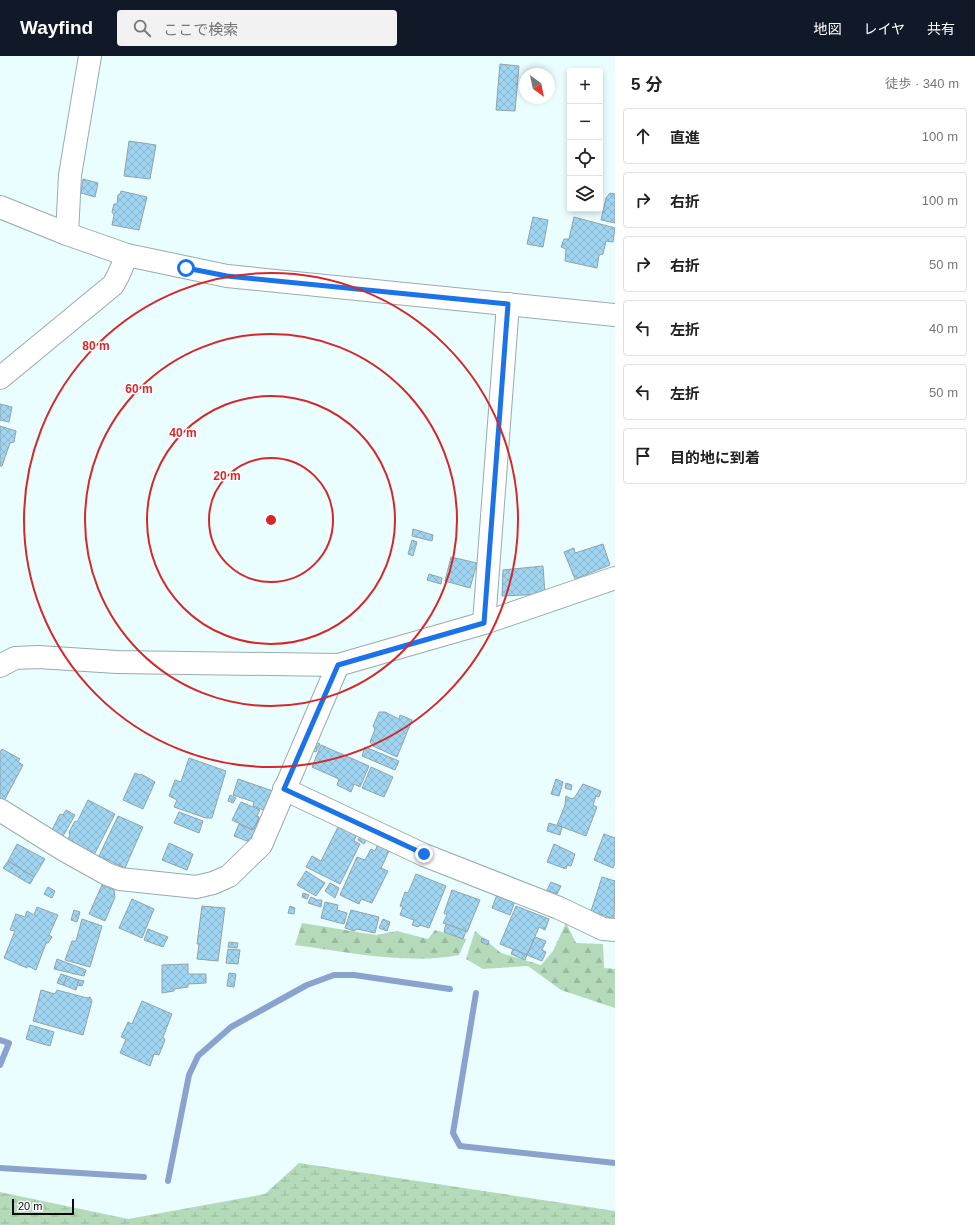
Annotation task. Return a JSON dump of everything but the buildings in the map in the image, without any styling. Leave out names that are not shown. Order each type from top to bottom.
[{"type":"street","points":[[67,234],[70,175],[90,56]]},
{"type":"street","points":[[0,207],[67,234],[127,255],[227,276],[615,315]]},
{"type":"street","points":[[0,378],[113,285],[127,255]]},
{"type":"street","points":[[484,623],[508,304]]},
{"type":"street","points":[[0,666],[15,658],[38,657],[117,662],[338,665],[484,623],[615,578]]},
{"type":"street","points":[[0,810],[64,850],[107,874],[120,879],[196,887],[213,883],[229,876],[261,846],[338,665]]},
{"type":"street","points":[[284,789],[424,854],[559,908],[602,929],[615,930]]},
{"type":"green space","points":[[302,923],[376,935],[397,931],[428,939],[435,930],[466,939],[459,955],[440,958],[419,959],[356,954],[295,945]]},
{"type":"green space","points":[[566,923],[576,943],[603,944],[604,968],[615,969],[615,1008],[561,990],[528,966],[483,969],[466,959],[475,931],[501,953],[541,965],[553,951]]},
{"type":"green space","points":[[299,1163],[615,1211],[615,1225],[0,1225],[0,1192],[128,1219],[265,1194]]},
{"type":"waterway","points":[[168,1181],[189,1075],[198,1056],[231,1027],[307,985],[334,975],[354,975],[450,989]]},
{"type":"waterway","points":[[476,993],[453,1133],[460,1146],[615,1163]]},
{"type":"waterway","points":[[0,1040],[9,1043],[0,1065]]},
{"type":"waterway","points":[[0,1168],[144,1177]]},
{"type":"route","points":[[186,268],[227,276],[508,304],[484,623],[338,665],[284,789],[424,854]]}]
